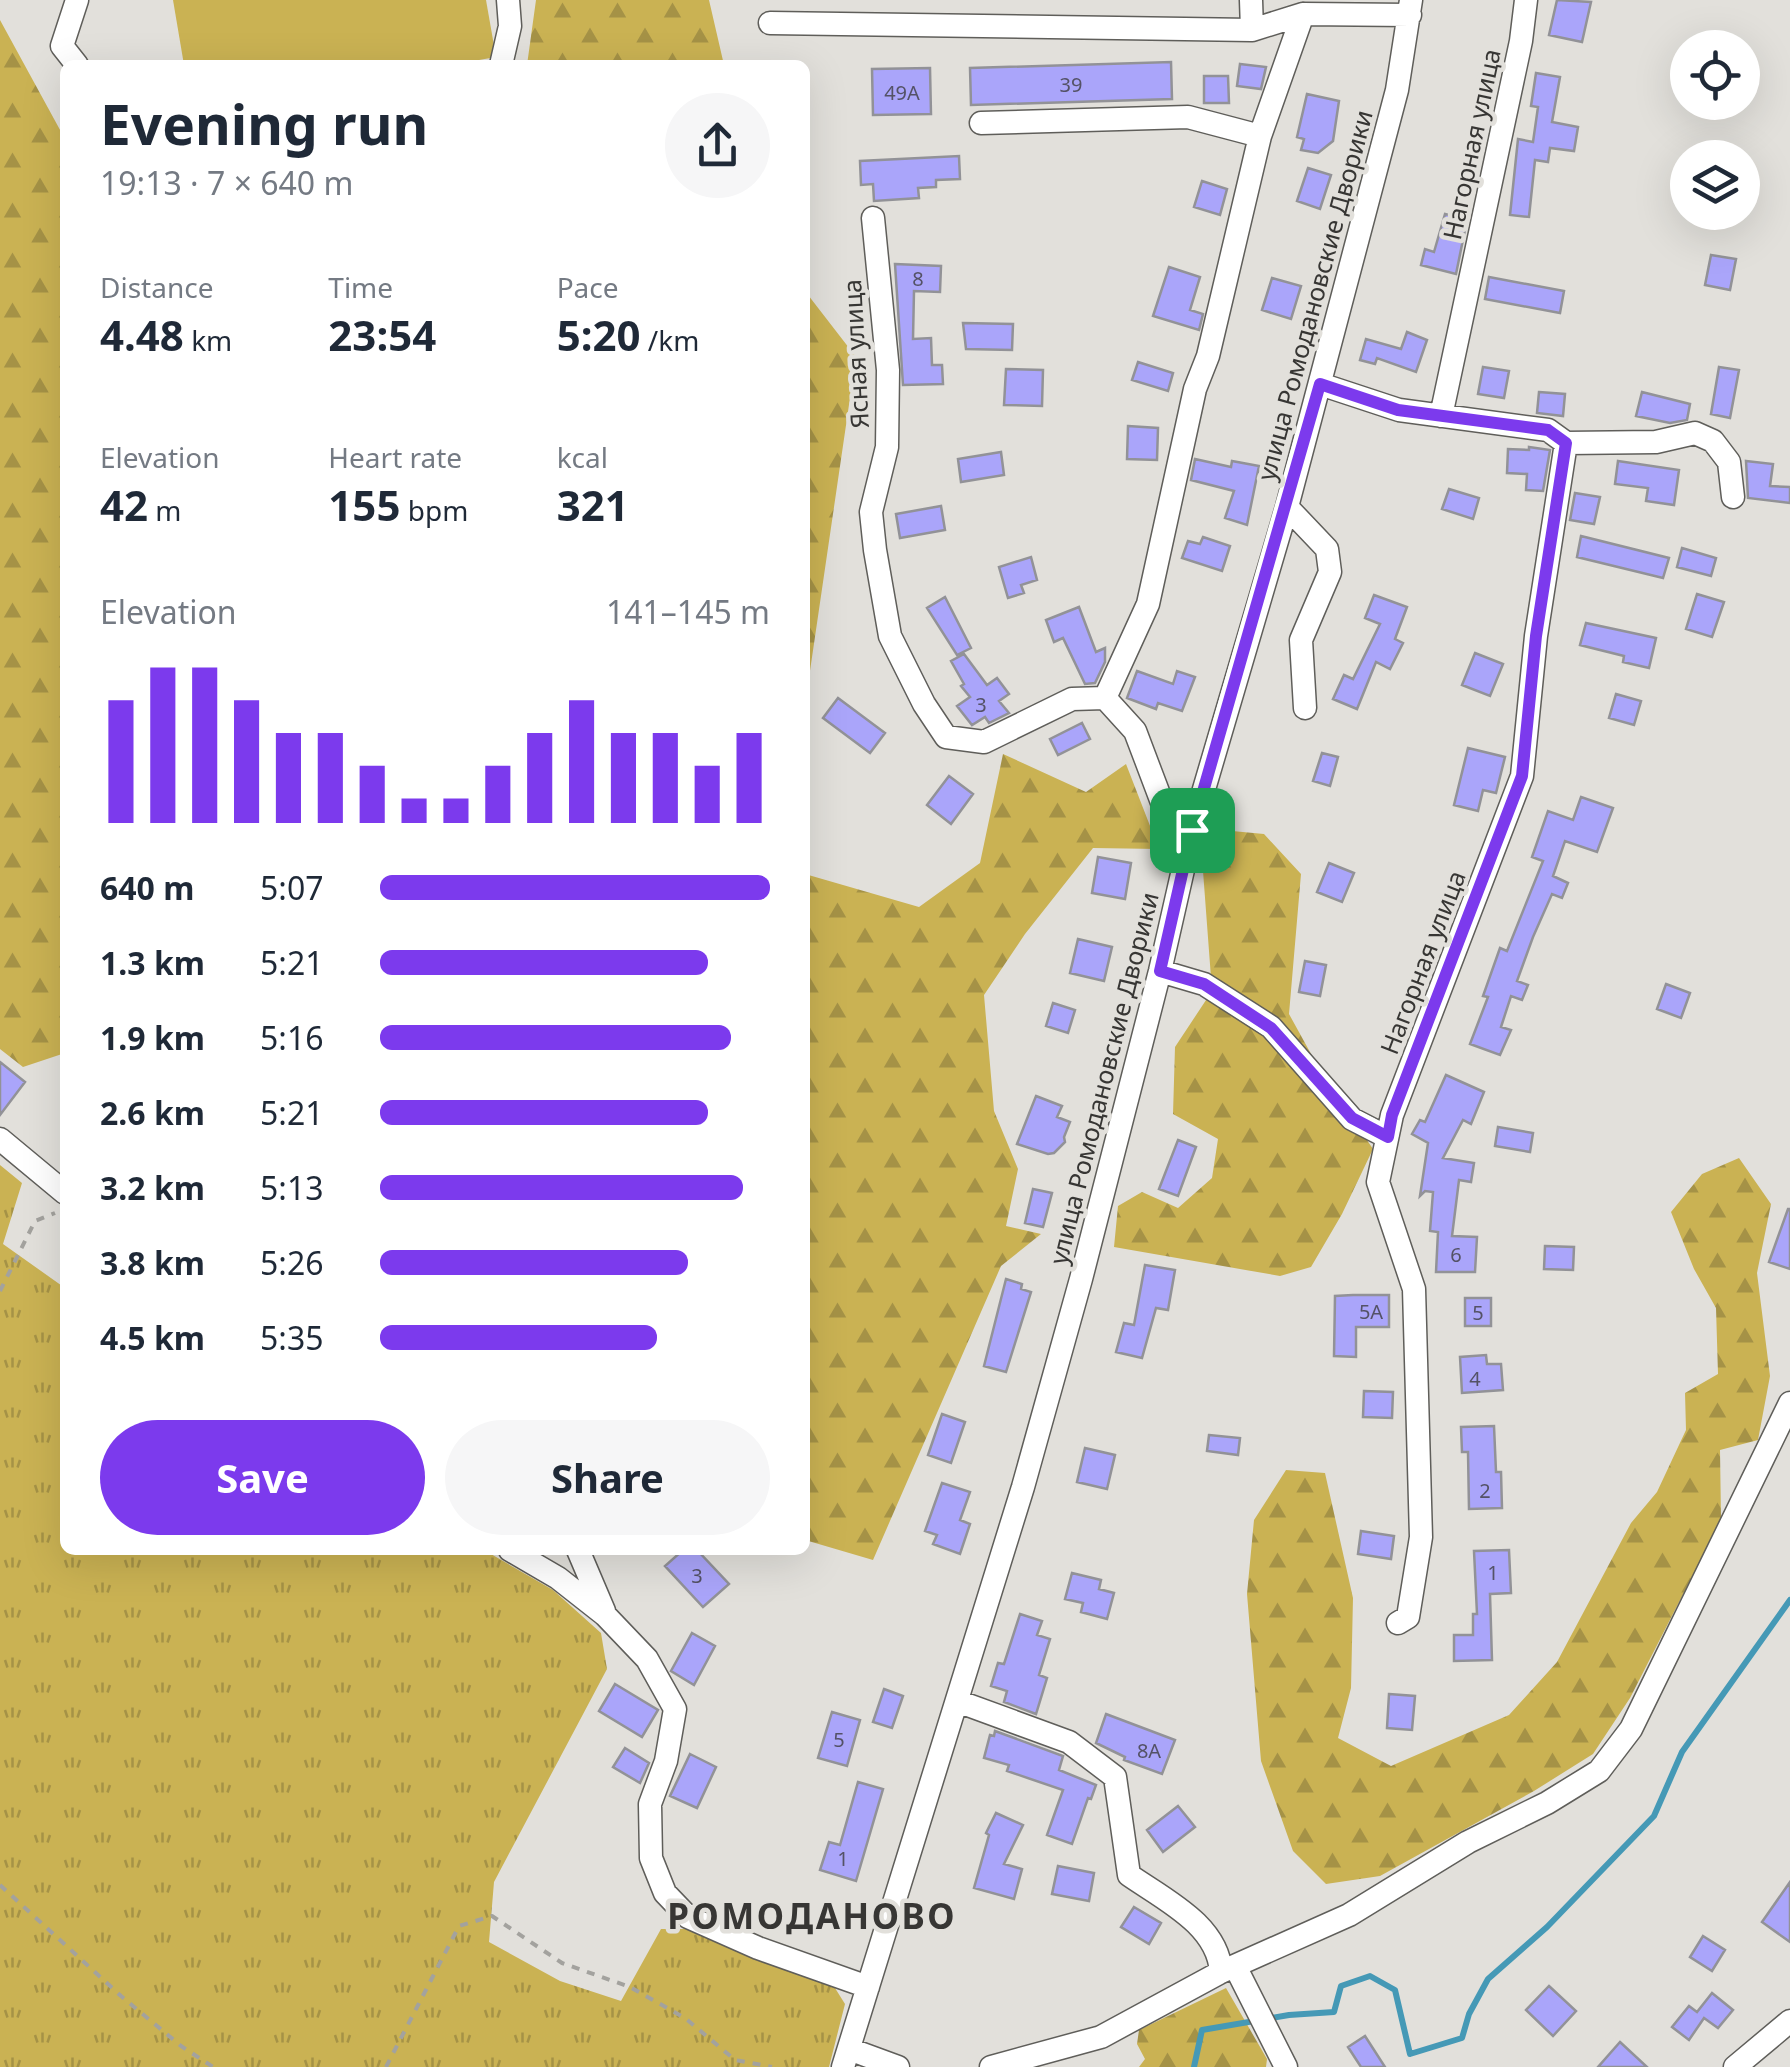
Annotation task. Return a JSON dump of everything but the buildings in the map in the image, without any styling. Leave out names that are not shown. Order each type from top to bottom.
[{"type":"street","points":[[73,60],[62,46],[77,0]]},
{"type":"street","points":[[502,60],[510,26],[508,0]]},
{"type":"street","points":[[1251,0],[1252,30]]},
{"type":"street","name":"Нагорная улица","points":[[1440,416],[1526,0]]},
{"type":"street","points":[[770,23],[1252,30],[1304,14],[1410,7]]},
{"type":"street","name":"улица Ромодановские Дворики","points":[[846,2058],[1023,1487],[1160,971],[1192,830],[1287,507],[1397,90],[1410,7]]},
{"type":"street","points":[[1192,830],[1163,805],[1135,732],[1104,698],[1148,604],[1194,389],[1208,356],[1260,136],[1304,14]]},
{"type":"street","points":[[981,123],[1188,117],[1260,136]]},
{"type":"street","name":"Ясная улица","points":[[873,218],[888,370],[887,447],[871,512],[890,636],[924,704],[946,737],[984,742],[1072,700],[1104,698]]},
{"type":"street","points":[[1320,384],[1398,410],[1548,430],[1566,443],[1656,442],[1695,433],[1713,441],[1729,462],[1734,497]]},
{"type":"street","name":"Нагорная улица","points":[[1398,1623],[1408,1617],[1421,1537],[1414,1289],[1378,1182],[1392,1115],[1522,776],[1536,636],[1566,443]]},
{"type":"street","points":[[1287,507],[1328,549],[1330,572],[1301,640],[1305,708]]},
{"type":"street","points":[[1160,971],[1204,984],[1271,1028],[1352,1118],[1388,1137]]},
{"type":"street","points":[[0,1139],[60,1189]]},
{"type":"street","points":[[992,2067],[1101,2037],[1228,1969],[1349,1915],[1468,1842],[1547,1803],[1600,1771],[1631,1729],[1790,1403]]},
{"type":"street","points":[[519,1555],[558,1578],[605,1615],[647,1659],[675,1710],[666,1761],[650,1804],[652,1858],[665,1893],[688,1917],[758,1948],[868,1988]]},
{"type":"street","points":[[580,1555],[605,1615]]},
{"type":"street","points":[[957,1701],[1069,1742],[1115,1777],[1129,1876],[1185,1914],[1210,1938],[1286,2067]]},
{"type":"street","points":[[1735,2067],[1790,2021]]},
{"type":"street","points":[[846,2058],[898,2067]]},
{"type":"path","points":[[0,1291],[36,1221],[60,1211]]},
{"type":"path","points":[[0,1884],[121,1996],[213,2067]]},
{"type":"path","points":[[386,2067],[459,1926],[492,1916],[562,1963],[630,1987],[685,2018],[735,2060],[772,2067]]},
{"type":"green space","points":[[173,0],[486,0],[496,57],[479,60],[183,60]]},
{"type":"green space","points":[[536,0],[709,0],[723,60],[528,60]]},
{"type":"green space","points":[[0,20],[60,130],[60,1055],[23,1067],[0,1049]]},
{"type":"green space","points":[[810,297],[856,357],[810,671]]},
{"type":"green space","points":[[1003,754],[1086,792],[1126,764],[1159,849],[1093,848],[1025,934],[984,995],[994,1111],[1018,1169],[1006,1226],[1041,1234],[1001,1266],[873,1560],[810,1541],[810,875],[919,907],[980,863]]},
{"type":"green space","points":[[1211,829],[1264,834],[1301,874],[1289,1014],[1321,1072],[1373,1149],[1311,1267],[1280,1276],[1114,1247],[1118,1206],[1142,1192],[1178,1208],[1212,1178],[1218,1139],[1173,1114],[1175,1047],[1212,991],[1203,871]]},
{"type":"green space","points":[[1739,1158],[1771,1204],[1757,1273],[1770,1376],[1758,1440],[1720,1450],[1721,1520],[1630,1698],[1593,1754],[1534,1791],[1380,1876],[1326,1884],[1293,1851],[1261,1761],[1247,1594],[1254,1520],[1286,1470],[1325,1473],[1353,1598],[1351,1688],[1338,1738],[1391,1766],[1509,1715],[1557,1662],[1631,1523],[1657,1492],[1686,1430],[1685,1393],[1718,1374],[1716,1308],[1694,1269],[1671,1212],[1702,1174]]},
{"type":"green space","points":[[0,1165],[22,1183],[3,1244],[60,1284],[60,1555],[493,1555],[553,1590],[601,1633],[607,1669],[494,1882],[489,1942],[560,1981],[621,2001],[661,1929],[690,1929],[830,1980],[845,2004],[829,2067],[0,2067]]},
{"type":"green space","points":[[1226,1988],[1267,2059],[1266,2067],[1139,2067],[1145,2059],[1137,2044],[1139,2030]]},
{"type":"waterway","points":[[1194,2067],[1202,2030],[1289,2015],[1334,2012],[1341,1986],[1370,1976],[1395,1990],[1410,2054],[1462,2038],[1469,2014],[1488,1979],[1547,1927],[1654,1816],[1682,1752],[1790,1600]]},
{"type":"district","name":"РОМОДАНОВО","points":[[812,1915]]},
{"type":"route","points":[[1320,384],[1398,410],[1548,430],[1566,443],[1536,636],[1522,776],[1392,1115],[1388,1137],[1352,1118],[1271,1028],[1204,984],[1160,971],[1192,830],[1320,384]]}]
